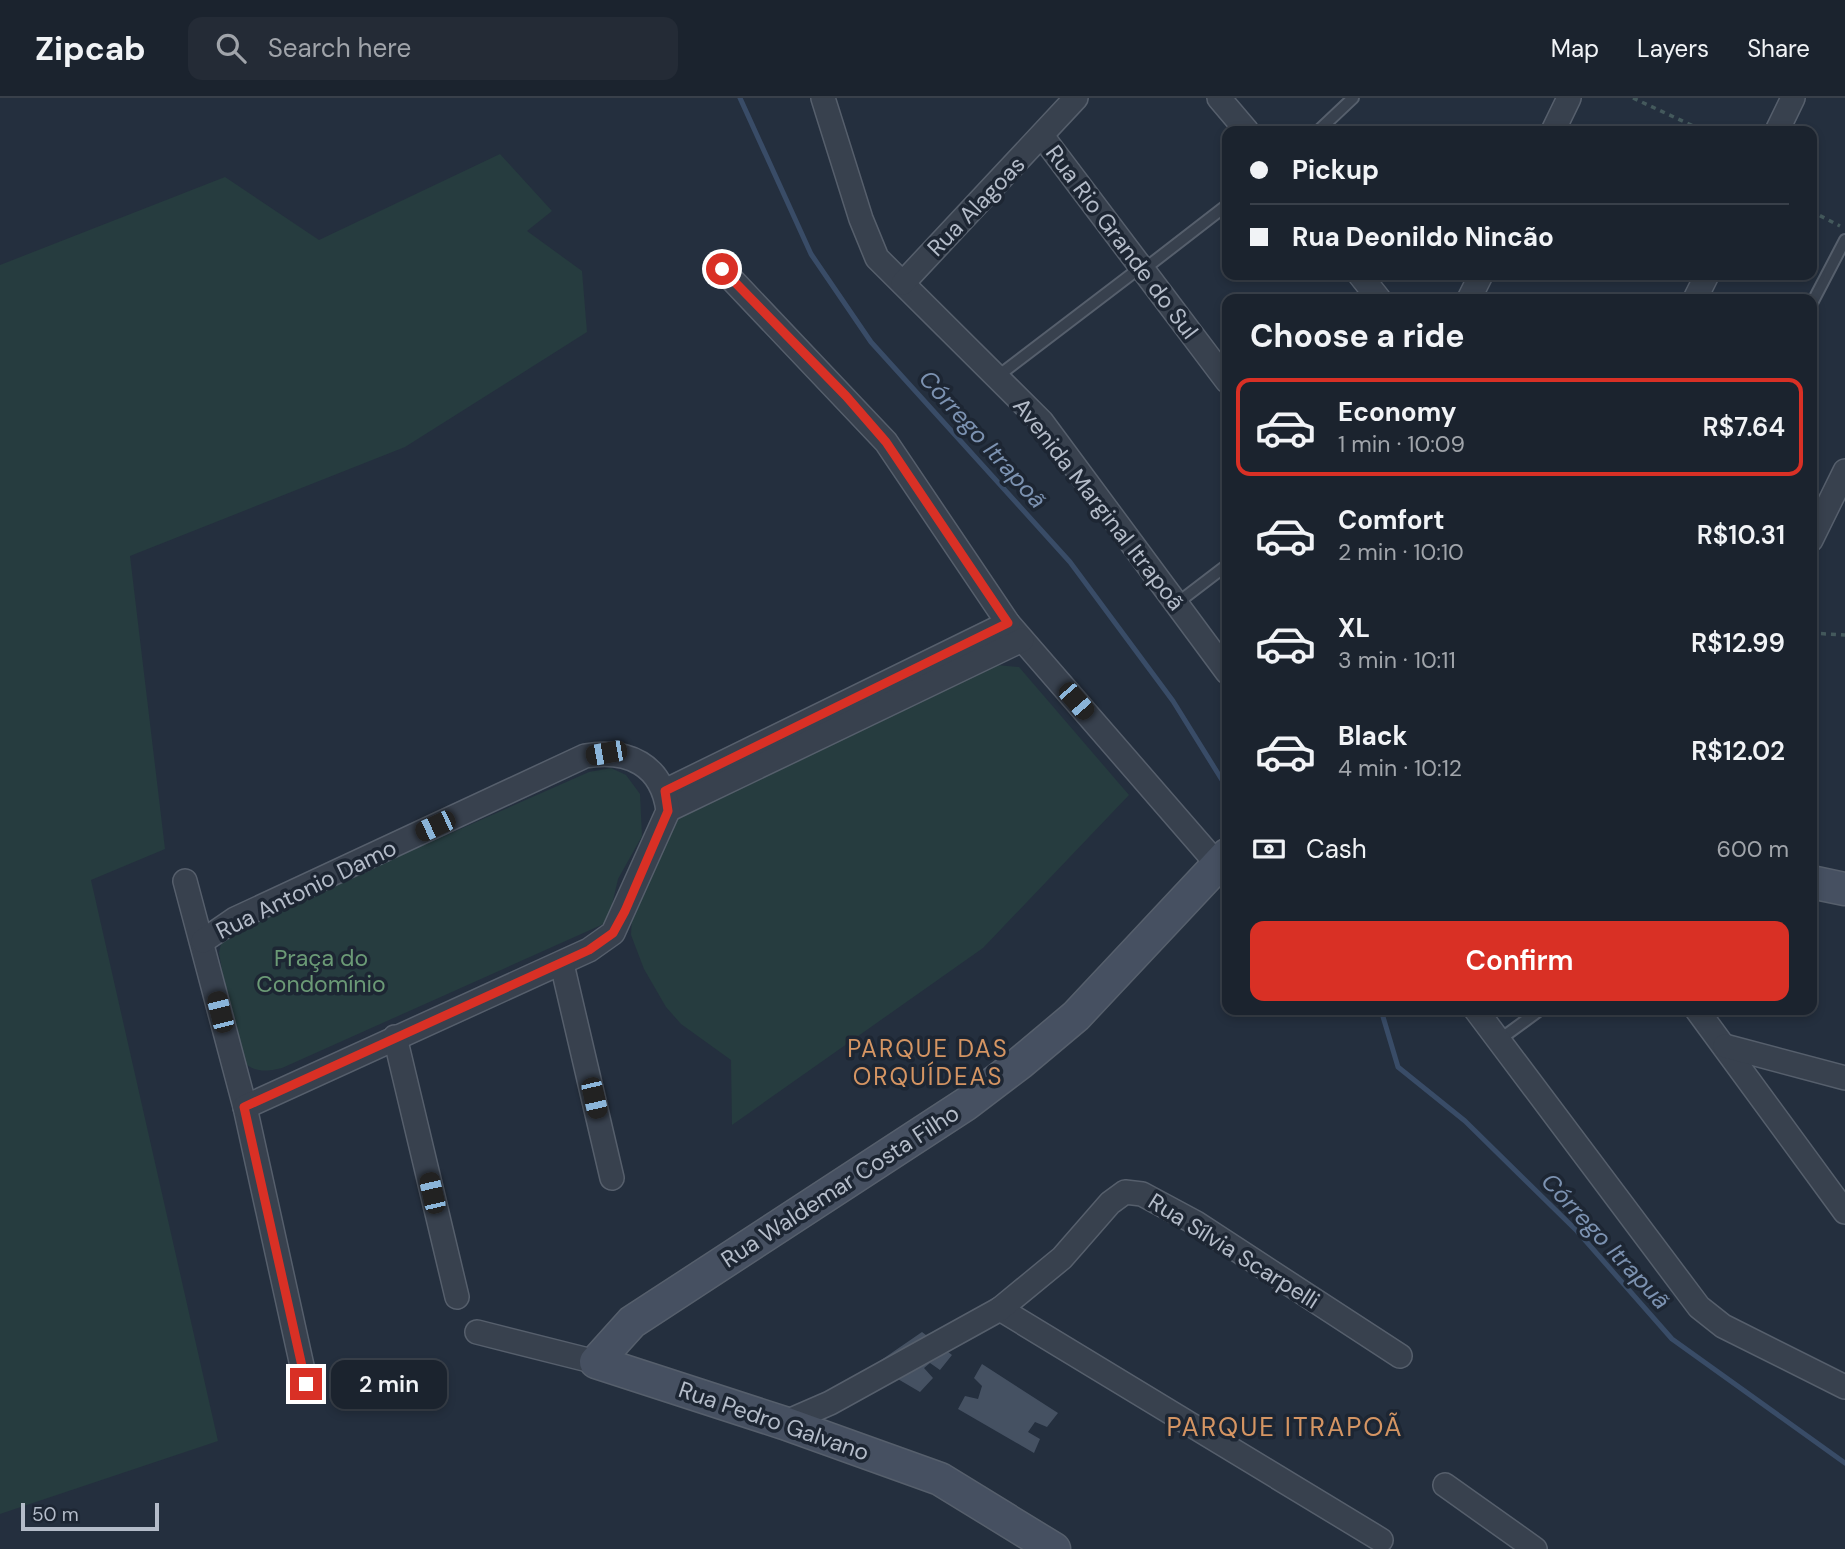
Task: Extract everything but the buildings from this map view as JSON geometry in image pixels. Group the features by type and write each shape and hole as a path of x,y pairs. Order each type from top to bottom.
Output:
{"main road":[{"name":"Rua Waldemar Costa Filho","path":"596,1362 632,1322 967,1104 1020,1063 1076,1016 1222,860"},
{"path":"1817,883 1845,889"},
{"name":"Rua Pedro Galvano","path":"596,1362 784,1423 940,1479 1054,1549"}],"street":[{"name":"Avenida Marginal Itrapoã","path":"823,98 877,257 1042,422 1222,665"},
{"name":"Rua Alagoas","path":"903,283 1076,98"},
{"path":"1219,98 1243,126"},
{"path":"1555,126 1569,98"},
{"path":"1779,126 1793,98"},
{"name":"Rua Rio Grande do Sul","path":"1042,136 1222,375"},
{"path":"722,269 846,396 886,442 1015,632 1222,860"},
{"path":"1364,280 1375,294"},
{"path":"1817,528 1845,471"},
{"path":"244,1107 562,964 613,933 666,799 1015,632"},
{"name":"Rua Antonio Damo","path":"202,942 235,919 585,756 621,754 650,769 666,799"},
{"path":"185,881 244,1107 306,1384"},
{"path":"562,964 612,1178"},
{"path":"1480,1015 1699,1307 1723,1326 1845,1387"},
{"path":"1701,1015 1845,1212"},
{"path":"395,1037 457,1297"},
{"path":"1725,1046 1845,1078"},
{"name":"Rua Sílvia Scarpelli","path":"784,1423 830,1403 1000,1309 1062,1258 1110,1203 1125,1192 1142,1194 1196,1223 1401,1356"},
{"path":"1000,1309 1381,1540"},
{"name":"Rua Pedro Galvano","path":"477,1332 596,1362"},
{"path":"822,1436 830,1403"},
{"path":"1445,1485 1535,1549"}],"lane":[{"path":"1323,126 1353,98"},
{"path":"998,376 1222,209"},
{"path":"1817,294 1845,240"},
{"path":"1176,604 1222,569"},
{"path":"1499,1040 1533,1015"}],"path":[{"path":"1633,98 1693,126"},
{"path":"1817,214 1845,228"},
{"path":"1817,633 1845,635"}],"green space":[{"path":"500,154 552,211 527,231 582,271 587,332 405,447 130,556 165,849 91,880 218,1441 0,1514 0,265 225,177 319,240"},
{"path":"986,664 1019,667 1129,795 983,948 732,1125 731,1060 681,1024 666,1007 644,969 631,935 632,917 652,859 684,807"},
{"name":"Praça do Condomínio","path":"611,768 626,775 640,794 642,836 618,879 608,922 282,1068 256,1070 237,1054 219,953 222,939 236,929 295,902 589,772"}],"waterway":[{"name":"Córrego Itrapoã","path":"740,98 811,254 871,342 1070,562 1173,701 1222,780"},
{"name":"Córrego Itrapuã","path":"1382,1015 1398,1067 1465,1121 1577,1231 1672,1339 1845,1463"}],"district":[{"name":"PARQUE DAS ORQUÍDEAS","path":"928,1062"},
{"name":"PARQUE ITRAPOÃ","path":"1285,1427"}],"route":[{"path":"306,1384 244,1107 589,950 613,933 625,911 668,811 665,791 1008,623 886,442 846,396 722,269"}]}
